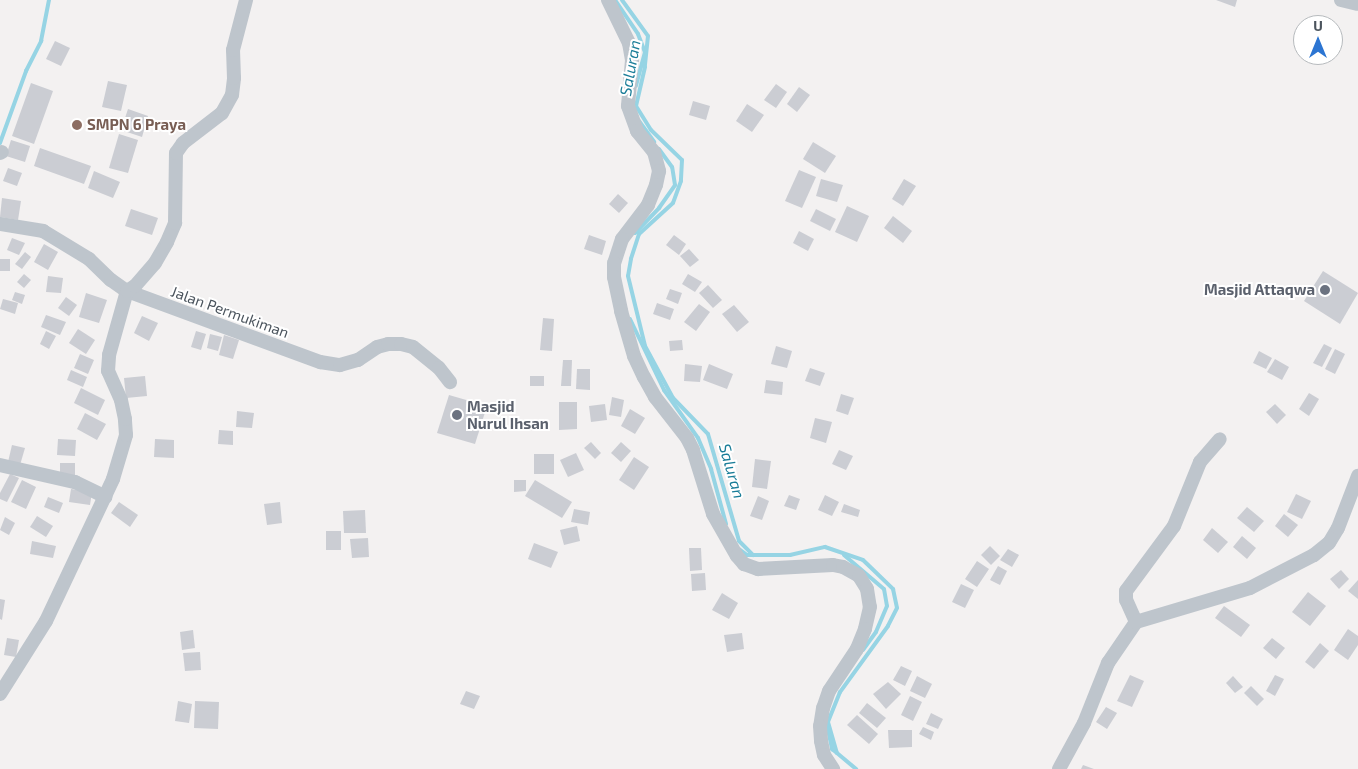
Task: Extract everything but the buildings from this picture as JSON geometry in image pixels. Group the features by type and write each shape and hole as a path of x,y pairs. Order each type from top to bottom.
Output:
{"street":[{"path":"0,694 46,621 106,497 126,435 121,400 108,371 108,363 127,291 135,286 154,263 167,242 174,223 176,153 183,143 222,112 232,95 234,78 233,50 237,28 246,0"},
{"path":"608,0 623,28 632,60 628,106 637,131 654,152 659,171 648,205 622,239 614,263 614,277 634,356 655,397 687,438 693,450 713,514 737,556 744,564 758,569 843,567 859,576 867,589 870,607 865,629 857,649 829,690 823,708 820,726 821,741 824,754 833,769"},
{"path":"1341,0 1358,4"},
{"name":"Jalan Permukiman","path":"0,224 43,231 89,260 111,280 127,291 320,362 340,365 358,360 382,345 407,345 413,347 439,368 450,382"},
{"path":"1136,622 1126,600 1126,591 1174,526 1200,462 1220,439"},
{"path":"0,465 75,482 106,497"},
{"path":"1059,769 1084,723 1108,663 1136,622 1250,588 1314,555 1329,543 1358,476"}],"waterway":[{"path":"0,143 26,71 41,41 49,0"},
{"path":"615,0 638,34 645,52 636,86"},
{"name":"Saluran","path":"622,0 648,36 645,67 636,106 651,130 682,160 681,181 673,203 639,234 631,259 628,276 645,346 673,398 708,434 739,541 753,555 790,555 825,547 863,560 893,589 897,608 888,626 840,692 828,722 837,753 856,769"},
{"path":"639,121 654,142"},
{"path":"635,233 659,208 675,185 672,167 659,149"},
{"path":"630,319 664,390 698,438 711,469 726,524"},
{"path":"739,549 747,555 753,555"},
{"path":"844,555 884,589 887,606 876,632 863,650"},
{"name":"Saluran","path":"827,725 832,749 837,753"}],"place":[{"name":"SMPN 6 Praya","path":"77,125"},
{"name":"Masjid Attaqwa","path":"1325,290"},
{"name":"Masjid Nurul Ihsan","path":"457,415"}]}
